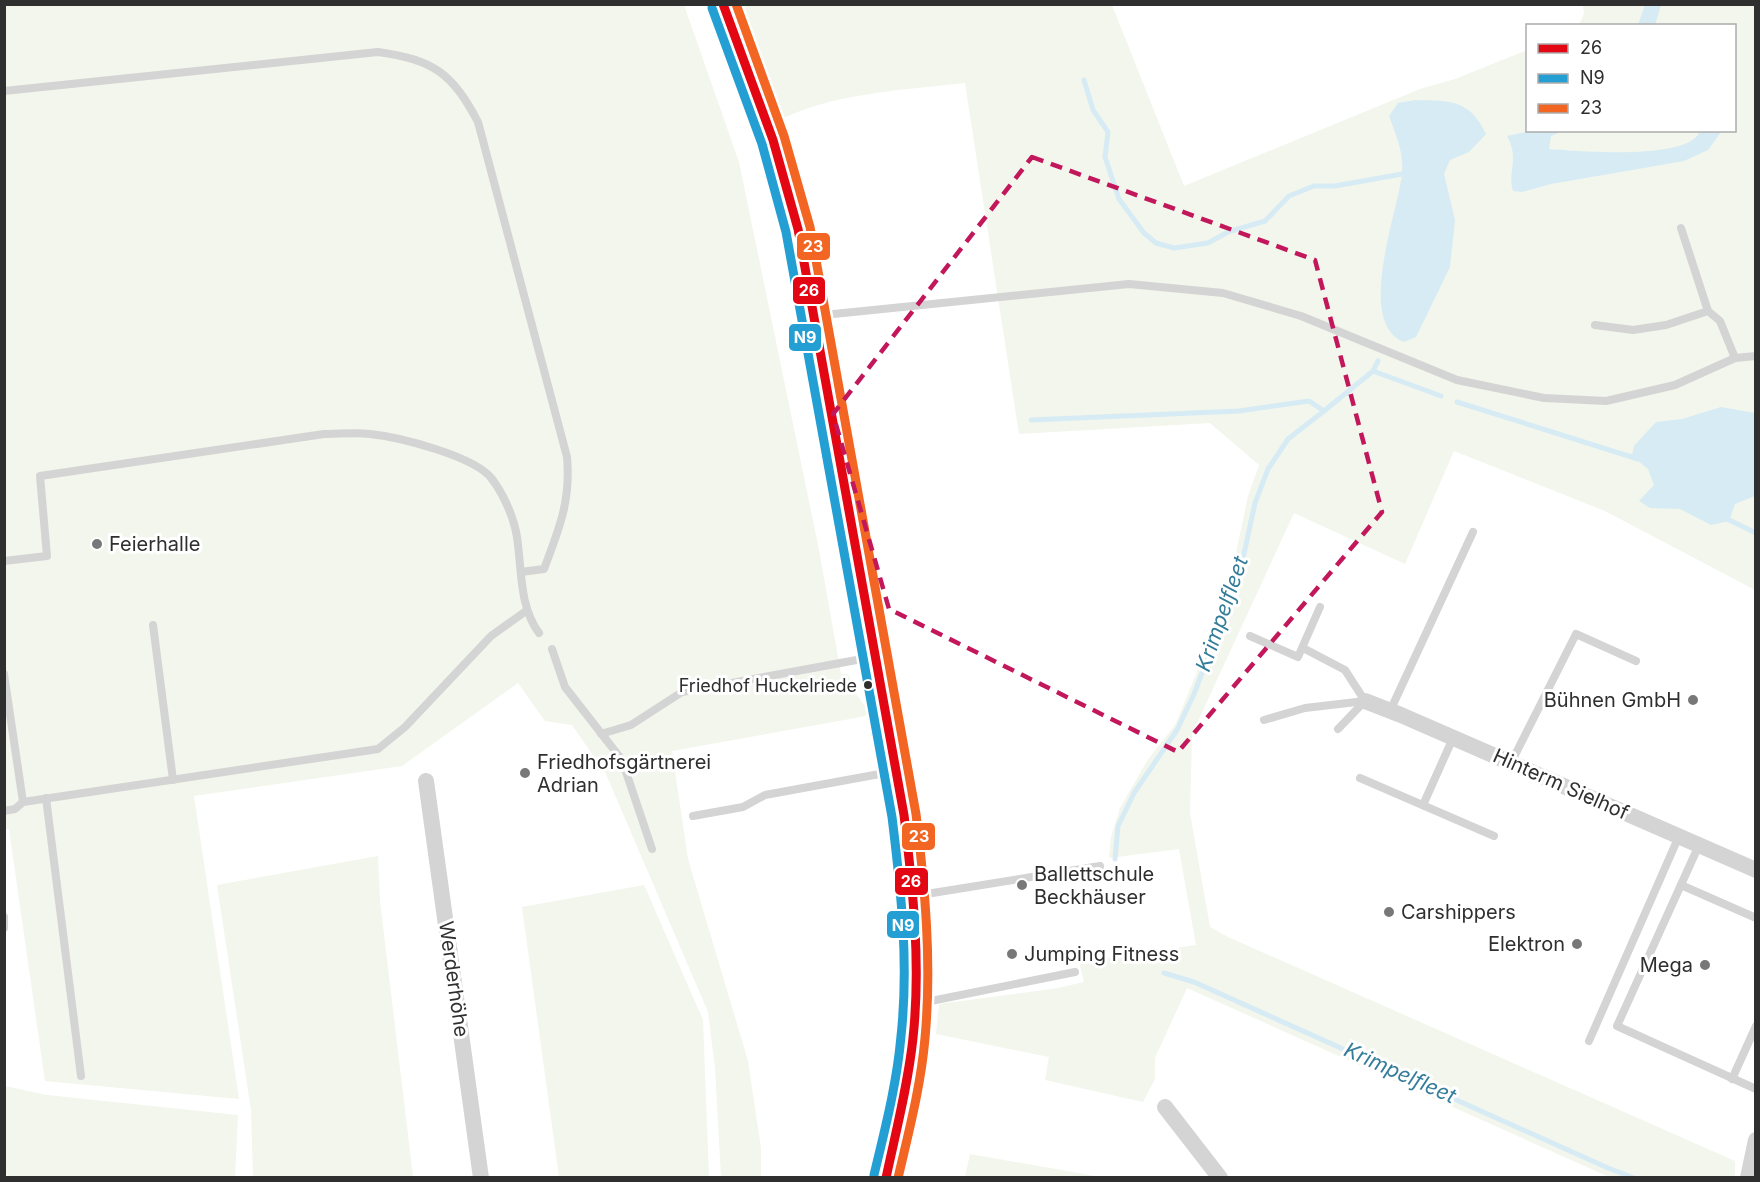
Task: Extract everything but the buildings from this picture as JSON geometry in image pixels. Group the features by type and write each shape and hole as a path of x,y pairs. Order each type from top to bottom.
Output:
{"street":[{"path":"723,4 786,183 798,229 897,771 914,896 916,1004 909,1069 886,1178"},
{"name":"Hinterm Sielhof","path":"1365,701 1755,870"},
{"name":"Werderhöhe","path":"426,781 481,1178"},
{"path":"1165,1107 1220,1178"},
{"path":"1748,1178 1755,1140"}],"lane":[{"path":"4,91 378,52 405,56 438,69 461,90 478,122 567,457 569,480 566,512 544,569 521,572"},
{"path":"1681,228 1708,311 1720,321 1735,358"},
{"path":"814,316 1129,284 1223,293 1301,316 1456,380 1544,398 1606,401 1675,385 1735,358 1755,356"},
{"path":"1595,325 1634,330 1666,325 1708,311"},
{"path":"4,561 47,555 40,476 324,434 369,433 413,442 464,459 491,477 507,506 516,534 526,611 539,633"},
{"path":"1390,711 1473,531"},
{"path":"1250,636 1298,657 1320,607"},
{"path":"4,811 15,809 23,802 46,798 378,749 405,727 491,636 526,611"},
{"path":"153,625 173,780"},
{"path":"1511,763 1576,634 1636,661"},
{"path":"1303,648 1345,670 1365,701"},
{"path":"552,649 565,687 622,760 652,849"},
{"path":"601,734 631,725 682,692 876,657"},
{"path":"4,674 23,802"},
{"path":"1264,720 1305,708 1365,701"},
{"path":"1338,729 1365,701"},
{"path":"1423,805 1453,738"},
{"path":"693,816 743,807 765,795 897,771"},
{"path":"1360,778 1494,836"},
{"path":"46,798 81,1076"},
{"path":"1589,1041 1679,836"},
{"path":"1699,845 1617,1026 1755,1089"},
{"path":"914,896 1100,866"},
{"path":"1681,885 1755,918"},
{"path":"4,917 4,928"},
{"path":"916,1004 1075,972"},
{"path":"1732,1079 1755,1026"}],"highlighted area":[{"path":"1032,157 1315,260 1382,512 1178,752 889,609 833,414"}],"shaded area":[{"name":"Friedhof Huckelriede","path":"5,5 684,5 739,162 819,550 841,674 848,674 861,701 874,713 672,751 688,859 748,1061 761,1148 761,1177 721,1177 715,1068 708,1012 606,774 572,725 545,721 518,683 402,766 194,796 239,1099 45,1081 9,829 5,829"},
{"path":"730,5 1112,5 1184,186 1420,89 1455,79 1526,50 1526,132 1736,132 1736,24 1579,24 1584,14 1583,5 1755,5 1755,590 1605,511 1454,451 1405,564 1294,513 1192,734 1190,813 1210,927 1228,937 1735,1161 1735,1177 1609,1177 1187,988 1155,1058 1155,1079 1143,1102 1045,1080 1049,1057 936,1034 939,1004 1058,988 1084,982 1079,962 1196,945 1179,849 1109,858 1111,837 1120,808 1147,761 1175,725 1225,605 1248,496 1259,465 1210,423 1019,434 965,83 842,99 795,113 774,123"},
{"path":"378,856 380,901 413,1177 253,1177 251,1110 217,885"},
{"path":"644,885 703,1020 709,1177 559,1177 522,907"},
{"path":"5,1086 47,1095 238,1115 235,1177 19,1178 5,1175"},
{"path":"970,1154 1101,1177 965,1177"}],"water":[{"path":"1645,5 1661,5 1655,24 1638,24"},
{"path":"1416,100 1458,104 1473,114 1486,134 1469,152 1450,160 1444,174 1455,220 1450,267 1416,337 1404,342 1390,331 1382,313 1383,265 1402,174 1401,151 1389,116 1398,103"},
{"path":"1526,132 1561,132 1551,136 1549,149 1631,152 1676,147 1692,140 1699,132 1721,132 1708,150 1684,161 1551,184 1522,192 1513,191 1511,177 1513,152 1507,136"},
{"path":"1721,407 1755,413 1755,496 1735,504 1729,521 1711,525 1680,509 1650,508 1639,501 1654,485 1648,469 1632,456 1634,446 1656,422 1682,419"}],"waterway":[{"path":"1084,80 1093,110 1108,132 1105,157 1119,199 1144,233 1156,243 1174,248 1208,243 1228,232 1265,221 1289,196 1314,186 1335,186 1402,174 1407,170"},
{"path":"1031,420 1239,411 1309,401 1324,411 1373,371 1378,361"},
{"path":"1373,371 1441,396"},
{"path":"1457,402 1638,459"},
{"name":"Krimpelfleet","path":"1115,859 1118,826 1134,793 1177,730 1194,694 1239,577 1255,503 1268,469 1288,439 1324,411"},
{"path":"1725,518 1756,533"},
{"name":"Krimpelfleet","path":"1164,973 1194,982 1634,1178"}],"transit line":[{"name":"26","path":"723,4 773,140 798,229 904,815 915,927 915,1010 908,1073 886,1178"},
{"name":"23","path":"736,4 784,136 810,227 916,814 926,926 927,1010 921,1073 898,1178"},
{"name":"N9","path":"712,8 762,144 786,232 892,817 903,926 903,1009 894,1089 874,1175"}],"place":[{"name":"Feierhalle","path":"97,544"},
{"name":"Friedhof Huckelriede","path":"868,685"},
{"name":"Bühnen GmbH","path":"1693,700"},
{"name":"Friedhofsgärtnerei Adrian","path":"525,773"},
{"name":"Ballettschule Beckhäuser","path":"1022,885"},
{"name":"Carshippers","path":"1389,912"},
{"name":"Elektron","path":"1577,944"},
{"name":"Jumping Fitness","path":"1012,954"},
{"name":"Mega","path":"1705,965"}]}
